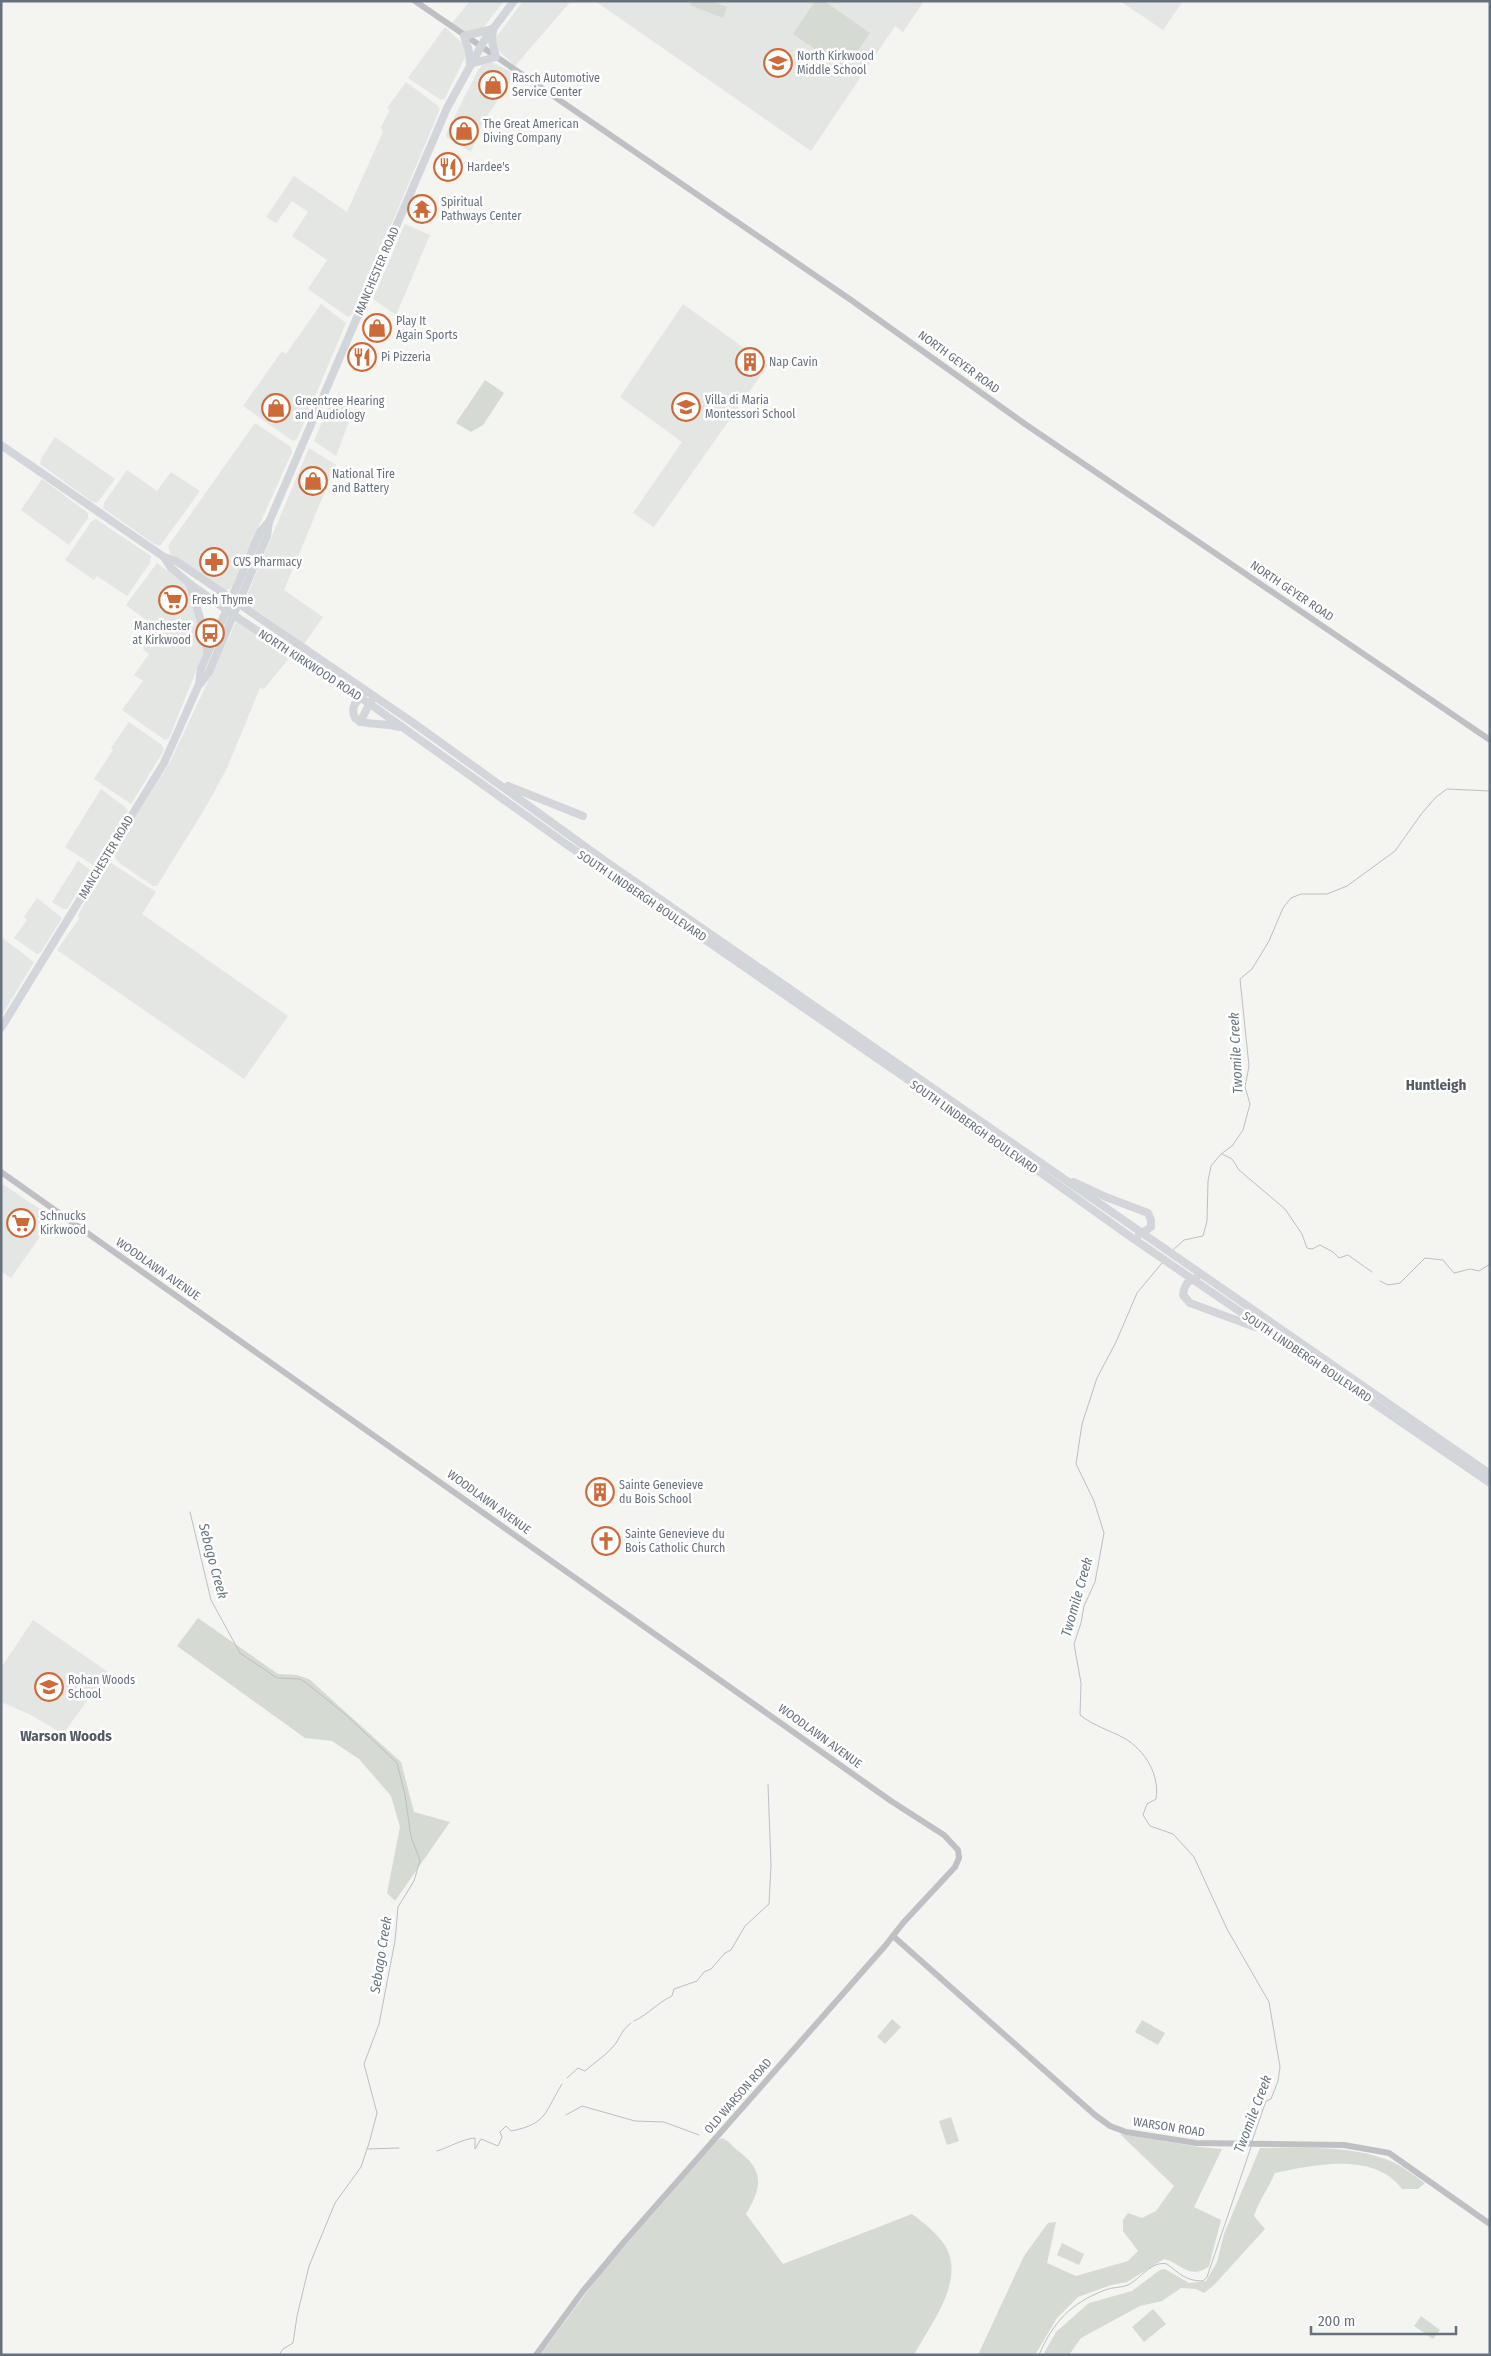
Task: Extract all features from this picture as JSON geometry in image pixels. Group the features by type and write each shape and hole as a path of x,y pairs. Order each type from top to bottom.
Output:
{"main road":[{"name":"MANCHESTER ROAD","path":"2,1029 164,764 199,684 201,669 207,655 235,601 260,532 269,522 447,108 480,47 514,1"},
{"path":"492,29 492,41 496,57 470,64 469,50 464,36 492,29"},
{"name":"NORTH KIRKWOOD ROAD","path":"1,445 164,557 176,561 466,760"},
{"name":"NORTH KIRKWOOD ROAD","path":"164,557 171,568 190,584 361,697 460,768"},
{"path":"190,584 206,639 207,655"},
{"name":"MANCHESTER ROAD","path":"199,684 209,672 230,612"},
{"path":"360,722 370,704 372,694 361,697 352,708 355,718 360,722 384,723 410,731"},
{"name":"SOUTH LINDBERGH BOULEVARD","path":"466,760 608,863 1490,1474"},
{"name":"SOUTH LINDBERGH BOULEVARD","path":"460,768 566,844 967,1120 1174,1268 1490,1483"},
{"path":"490,778 529,796 583,816"},
{"path":"1062,1178 1146,1211 1151,1216 1152,1223 1149,1229 1142,1234 1128,1235"},
{"path":"1206,1278 1191,1279 1186,1283 1183,1295 1190,1303 1268,1332"}],"street":[{"name":"NORTH GEYER ROAD","path":"415,1 867,310 1025,424 1490,740"},
{"name":"WOODLAWN AVENUE","path":"1,1172 884,1796 944,1835 955,1845 959,1854"},
{"name":"OLD WARSON ROAD","path":"536,2355 583,2291 624,2242 955,1867 959,1854"},
{"name":"WARSON ROAD","path":"893,1936 1095,2115 1110,2126 1126,2132 1196,2143 1226,2145 1344,2145 1389,2154 1490,2224"}],"shaded area":[{"path":"470,1 504,1 482,29 468,34 452,23"},
{"path":"523,1 571,1 515,66 498,50 495,39"},
{"name":"North Kirkwood Middle School","path":"595,1 924,1 903,32 895,26 811,151"},
{"path":"691,1 711,1 727,7 723,18 690,5"},
{"path":"815,1 824,1 870,33 845,70 793,34"},
{"path":"1120,1 1183,1 1163,30"},
{"path":"445,27 465,46 466,55 445,98 441,100 408,78"},
{"path":"492,62 515,74 482,124 471,152 447,138 446,134 478,70 483,64"},
{"path":"406,82 440,109 354,313 348,317 308,289 327,260 292,236 308,212 292,201 276,223 266,217 294,176 347,212 383,132 381,127 390,110 387,108"},
{"path":"405,224 430,235 396,315 373,299"},
{"path":"321,304 346,323 297,439 293,441 243,406 282,351 286,354"},
{"name":"Villa di Maria Montessori School","path":"683,304 768,365 654,527 633,513 682,442 620,397"},
{"path":"485,380 504,393 483,425 471,432 456,423"},
{"path":"333,396 353,411 336,456 314,441"},
{"path":"255,423 291,447 292,452 232,586 230,589 225,590 173,556 168,546"},
{"path":"55,437 115,479 97,503 91,501 40,464 41,459"},
{"path":"309,448 336,465 284,590 323,617 304,644 249,605 245,600"},
{"path":"127,470 157,491 171,472 200,491 160,546 154,544 103,508 104,503"},
{"path":"42,479 88,513 88,518 69,545 21,510"},
{"path":"96,519 151,556 150,563 127,596 97,576 94,580 65,560 91,522"},
{"path":"157,563 188,587 203,637 204,652 169,738 165,740 122,710 143,681 134,675 149,654 143,649 157,628 126,605"},
{"path":"236,622 240,622 290,657 264,689 260,688 227,768 207,805 157,886 153,886 118,862 113,853 170,762"},
{"path":"129,722 162,745 164,750 131,804 94,779 113,750 111,748"},
{"path":"101,789 128,811 93,865 65,847"},
{"path":"78,861 89,869 90,872 67,909 63,909 52,902"},
{"path":"111,863 156,892 142,914 288,1016 244,1079 57,950 79,919 78,915 106,865"},
{"path":"37,898 62,918 41,952 37,954 14,938 27,920 24,917"},
{"path":"1,937 34,962 1,1017"},
{"name":"Schnucks Kirkwood","path":"1,1183 53,1218 11,1278 1,1271"},
{"path":"198,1618 278,1674 297,1675 309,1679 401,1762 414,1812 450,1822 395,1901 387,1893 400,1827 391,1796 359,1759 332,1741 305,1738 177,1646"},
{"name":"Rohan Woods School","path":"33,1620 108,1672 63,1734 31,1715 1,1702 1,1668"},
{"path":"892,2019 901,2027 885,2044 877,2037"},
{"path":"1142,2020 1165,2033 1158,2045 1135,2032"},
{"path":"951,2117 959,2141 947,2145 939,2121"},
{"path":"1120,2134 1222,2149 1194,2207 1221,2220 1209,2266 1196,2272 1186,2270 1164,2259 1127,2282 1111,2285 1078,2297 1057,2318 1035,2355 978,2355 1024,2256 1048,2223 1056,2222 1047,2263 1076,2276 1128,2261 1138,2251 1123,2231 1123,2220 1128,2213 1142,2218 1156,2211 1174,2186"},
{"path":"722,2138 746,2157 756,2172 758,2187 746,2214 783,2264 912,2214 939,2238 946,2247 951,2260 948,2289 936,2317 914,2355 540,2355 601,2273 718,2140"},
{"path":"1260,2148 1325,2148 1373,2155 1393,2162 1425,2183 1418,2189 1402,2189 1390,2177 1376,2169 1360,2165 1325,2165 1275,2173 1254,2216 1265,2229 1214,2285 1204,2293 1196,2289 1181,2288 1162,2301 1140,2306 1081,2338 1069,2355 1043,2355 1056,2332 1089,2303 1132,2291 1160,2270 1165,2269 1189,2283 1206,2281 1217,2262 1224,2234"},
{"path":"1062,2243 1084,2254 1079,2265 1057,2255"},
{"path":"1153,2309 1166,2324 1144,2342 1132,2327"},
{"path":"1421,2316 1440,2330 1433,2339 1414,2326"}],"waterway":[{"name":"Twomile Creek","path":"1173,1250 1184,1240 1203,1236 1207,1221 1208,1181 1211,1166 1221,1154 1232,1146 1243,1130 1250,1104 1245,1087 1249,1066 1240,979 1252,969 1269,941 1283,908 1291,898 1301,894 1327,894 1347,886 1395,851 1422,813 1436,797 1447,789 1490,791"},
{"path":"1222,1154 1232,1159 1239,1170 1285,1209 1302,1234 1307,1248 1312,1249 1320,1245 1333,1252 1339,1258 1348,1255 1372,1272"},
{"path":"1380,1281 1388,1285 1400,1283 1425,1258 1443,1260 1454,1273 1470,1269 1479,1271 1490,1264"},
{"name":"Twomile Creek","path":"1162,1263 1137,1293 1116,1342 1097,1378 1082,1424 1076,1464 1094,1501 1104,1533 1095,1582 1084,1606 1074,1644 1081,1683 1080,1715 1132,1743 1144,1756 1153,1772 1157,1790 1156,1799 1147,1804 1143,1815 1150,1826 1173,1834 1194,1857 1227,1929 1269,2002 1280,2067 1278,2081 1271,2099 1266,2101 1252,2141"},
{"name":"Sebago Creek","path":"190,1512 211,1600 240,1653 277,1678 300,1679 305,1682 345,1714 397,1763 405,1795 411,1837 420,1860 414,1881 398,1907 395,1941 379,2024 364,2064 377,2113 370,2140 361,2167 335,2203 309,2266 297,2316 293,2343 283,2349 279,2355"},
{"path":"634,2021 672,1996 674,1989 697,1981 704,1972 711,1969 725,1953 731,1950 745,1926 769,1904 771,1865 768,1784"},
{"path":"567,2078 578,2068 585,2071 605,2054 613,2047 631,2023"},
{"path":"437,2151 461,2141 475,2138 475,2149 481,2139 498,2146 502,2137 500,2132 506,2126 511,2131 523,2128 539,2120 548,2109 562,2084"},
{"path":"566,2115 582,2106 635,2121 664,2122 699,2135"},
{"name":"Twomile Creek","path":"1039,2355 1050,2333 1064,2315 1093,2295 1111,2288 1128,2285 1151,2267 1167,2264 1188,2278 1203,2281 1207,2277 1251,2147"},
{"path":"368,2149 399,2148"}],"place":[{"name":"North Kirkwood Middle School","path":"778,63"},
{"name":"Rasch Automotive Service Center","path":"493,85"},
{"name":"The Great American Diving Company","path":"464,131"},
{"name":"Hardee's","path":"448,167"},
{"name":"Spiritual Pathways Center","path":"422,209"},
{"name":"Play It Again Sports","path":"377,328"},
{"name":"Pi Pizzeria","path":"362,357"},
{"name":"Nap Cavin","path":"750,362"},
{"name":"Villa di Maria Montessori School","path":"686,407"},
{"name":"Greentree Hearing and Audiology","path":"276,408"},
{"name":"National Tire and Battery","path":"313,481"},
{"name":"CVS Pharmacy","path":"214,562"},
{"name":"Fresh Thyme","path":"173,600"},
{"name":"Manchester at Kirkwood","path":"210,633"},
{"name":"Schnucks Kirkwood","path":"21,1223"},
{"name":"Sainte Genevieve du Bois School","path":"600,1492"},
{"name":"Sainte Genevieve du Bois Catholic Church","path":"606,1541"},
{"name":"Rohan Woods School","path":"49,1687"}],"district":[{"name":"Huntleigh","path":"1436,1085"},
{"name":"Warson Woods","path":"66,1736"}]}
